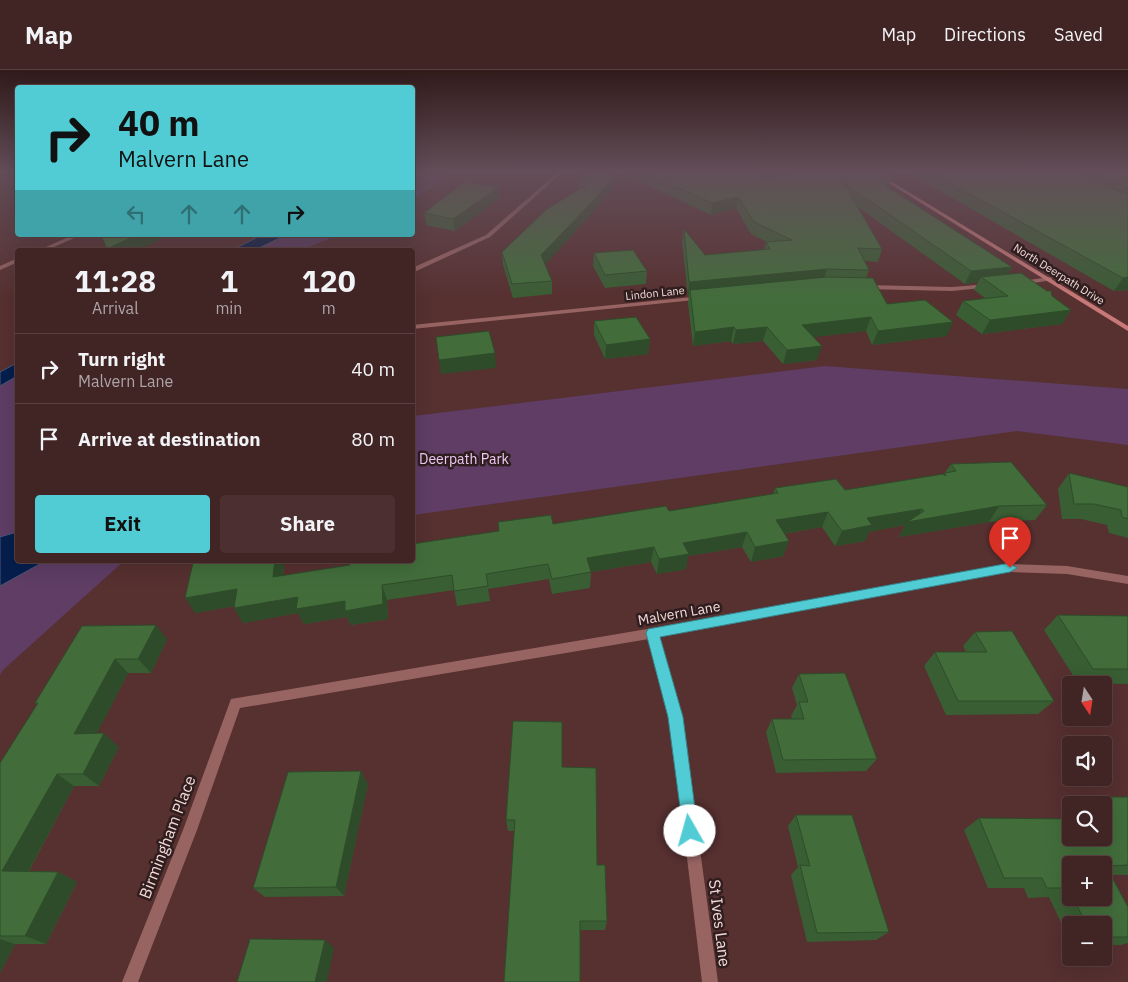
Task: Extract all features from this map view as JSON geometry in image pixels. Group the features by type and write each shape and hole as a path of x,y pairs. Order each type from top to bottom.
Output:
{"street":[{"path":"415,270 488,236 512,215"},
{"name":"North Deerpath Drive","path":"941,215 1128,329"},
{"path":"47,248 73,237"},
{"path":"0,268 15,261"},
{"path":"1012,284 1050,280"},
{"path":"862,287 952,289 993,286"},
{"name":"Lindon Lane","path":"415,327 705,298"},
{"name":"Malvern Lane","path":"235,704 653,633 1010,568 1067,570 1128,580"},
{"name":"St Ives Lane","path":"653,633 676,717 710,982"},
{"name":"Birmingham Place","path":"130,982 190,830 235,704"}],"green space":[{"path":"258,237 333,237 307,248 238,248"},
{"name":"Deerpath Park","path":"825,366 1128,389 1128,445 1017,431 415,515 415,416"},
{"path":"15,372 15,563 122,563 3,670 0,675 0,381"}],"water":[{"path":"258,237 282,237 259,248 236,248"},
{"path":"15,364 15,377 0,386 0,372"},
{"path":"15,533 15,563 42,563 0,586 0,537"}],"building":[{"path":"432,215 459,215 453,219"},
{"path":"541,215 580,215 541,255 552,281 512,284 502,252"},
{"path":"749,215 862,215 882,249 858,248 869,270 827,269 689,282 684,229 705,255 770,249 766,242 792,240 754,222"},
{"path":"890,215 930,215 1012,267 971,271"},
{"path":"1007,215 1128,215 1128,277 1123,278"},
{"path":"102,237 133,237 109,248 107,248"},
{"path":"633,250 647,271 605,275 594,253"},
{"path":"1021,273 1047,291 1051,291 1052,296 1071,310 990,320 963,301 1008,296 981,277"},
{"path":"827,277 873,278 887,304 925,300 953,322 878,331 871,317 802,325 822,346 787,350 767,327 736,330 734,327 695,332 690,290"},
{"path":"636,317 650,339 606,345 594,321"},
{"path":"489,331 495,353 439,360 436,337"},
{"path":"1011,462 1047,505 999,506 907,522 924,511 922,509 867,518 872,525 842,531 828,512 776,520 789,541 755,547 747,532 683,543 689,554 659,559 654,547 587,558 591,572 552,579 548,564 486,574 488,586 454,591 452,575 382,585 383,604 345,611 345,601 296,609 298,597 234,608 237,589 185,598 193,563 275,563 273,577 350,565 350,563 415,563 415,544 499,531 498,522 551,515 553,524 666,506 669,511 778,493 775,488 836,479 845,490 943,474 946,476 945,473 956,471 951,464"},
{"path":"1069,473 1128,487 1128,519 1122,517 1121,510 1094,504 1074,504"},
{"path":"1058,615 1128,616 1128,669 1093,669"},
{"path":"156,625 138,659 115,659 74,734 104,733 83,774 57,774 2,871 58,872 25,936 0,936 0,763 38,703 35,703 82,626"},
{"path":"1012,631 1054,701 958,701 935,652 987,652 975,632"},
{"path":"845,673 877,759 783,760 772,719 804,719 799,702 808,702 799,674"},
{"path":"513,721 562,722 562,767 596,768 597,865 605,865 607,921 580,921 580,982 504,982 515,820 506,820"},
{"path":"361,771 336,887 253,888 288,772"},
{"path":"1112,797 1128,797 1128,865 1112,866 1112,856 1062,856 1062,888 1047,888 1042,878 1004,878 979,818 1062,819 1062,846 1112,846"},
{"path":"796,815 852,815 889,932 817,933 800,865 810,866"},
{"path":"1112,877 1128,907 1128,937 1112,937 1112,916 1082,916 1077,906 1112,906"},
{"path":"250,939 325,940 315,982 237,982"}],"route":[{"path":"690,831 676,717 653,633 1010,568"}]}
